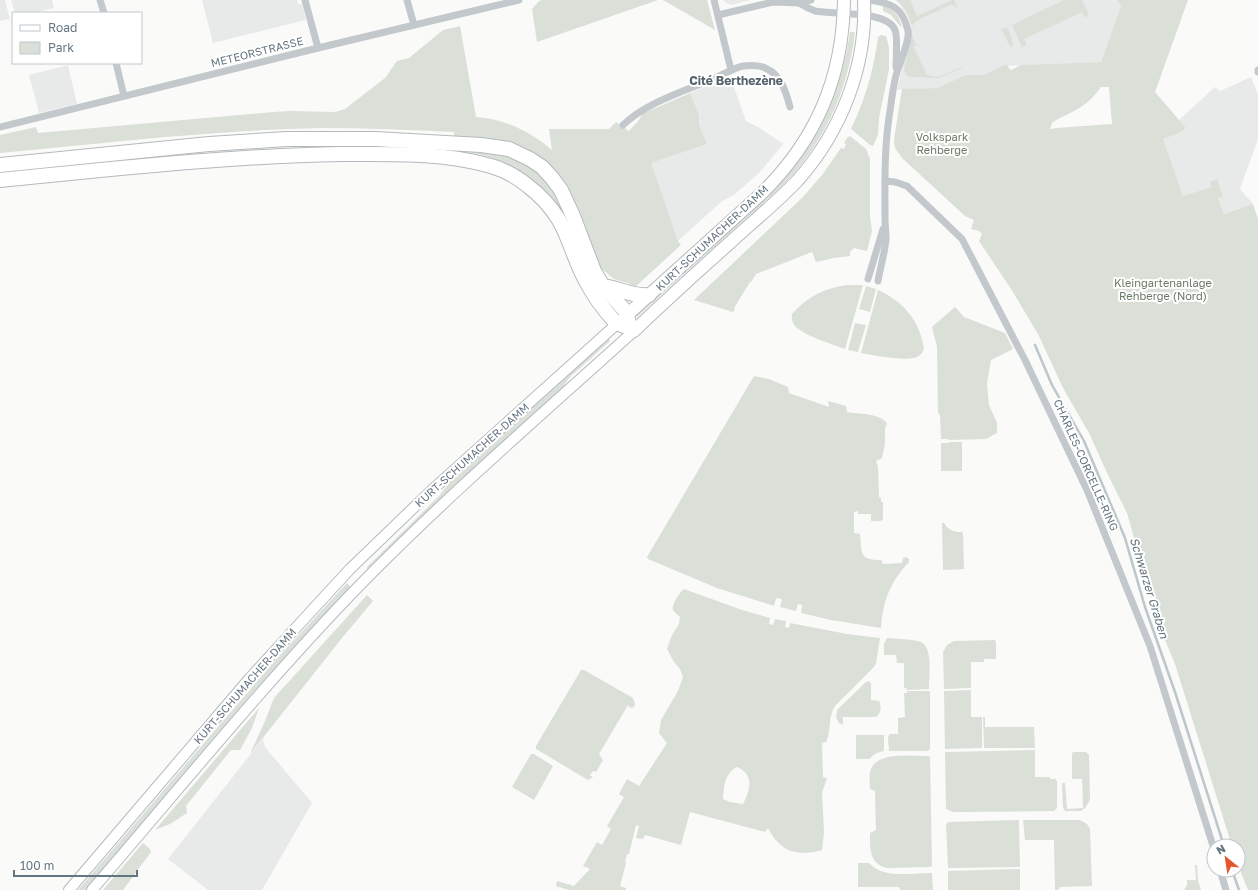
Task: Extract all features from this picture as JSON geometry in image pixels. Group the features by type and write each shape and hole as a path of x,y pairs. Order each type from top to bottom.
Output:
{"highway":[{"path":"0,165 209,144 287,140 375,138 481,145 509,149 530,159 542,167 561,190 573,216 594,271 603,286 628,314"},
{"path":"0,180 162,164 320,155 430,155 475,162 516,177 539,195 558,219 586,282 617,324"},
{"path":"603,286 613,287 635,295 650,295"}],"main road":[{"name":"KURT-SCHUMACHER-DAMM","path":"69,890 250,678 350,569 432,490 650,295 765,190 781,172 798,151 817,119 833,81 842,44 844,0"},
{"name":"KURT-SCHUMACHER-DAMM","path":"92,890 268,684 363,582 446,501 789,189 818,154 840,117 852,85 859,59 865,15 864,0"},
{"path":"628,314 634,331"},
{"path":"617,324 634,331"},
{"path":"350,569 363,582"}],"street":[{"path":"100,0 104,12"},
{"path":"305,0 318,48"},
{"path":"407,0 414,25"},
{"name":"METEORSTRASSE","path":"0,127 414,25 501,2 520,0"},
{"path":"714,0 731,70"},
{"path":"718,15 774,2 799,3 811,0"},
{"path":"869,0 885,2 892,5 899,11 904,20 908,33 896,73 887,126 886,239 878,281"},
{"path":"799,3 813,10 865,15 884,19 891,23 896,31 896,73"},
{"path":"116,64 124,96"},
{"path":"623,125 648,107 742,66 767,69 778,76 786,92 790,107"},
{"name":"CHARLES-CORCELLE-RING","path":"886,181 907,186 962,239 1025,360 1087,490 1150,646 1211,838"},
{"path":"868,279 885,225"},
{"path":"1222,878 1226,890"}],"shaded area":[{"path":"0,0 5,0 10,19 0,21"},
{"path":"11,0 52,0 54,8 37,12 15,12"},
{"path":"202,0 297,0 298,4 302,4 306,20 213,43"},
{"path":"723,0 750,0 731,5"},
{"path":"896,0 1117,0 1121,6 1101,62 1007,66 1006,64 984,75 965,75 938,88 897,90 911,33 911,26 907,15"},
{"path":"68,65 77,104 39,113 29,75"},
{"path":"730,76 746,121 784,143 759,173 734,195 722,201 678,241 650,163 707,144 699,124 699,115 690,93"},
{"path":"1251,77 1258,95 1258,139 1240,189 1253,204 1224,214 1218,198 1222,196 1211,187 1183,196 1163,139 1180,133 1186,128 1179,120 1215,87 1220,91"},
{"path":"265,736 263,740 265,747 312,803 262,890 208,890 168,859"}],"green space":[{"path":"658,0 537,42 532,9 539,1"},
{"path":"663,0 707,0 715,30"},
{"path":"896,0 910,0 917,16 952,0 954,0 957,8 950,5 916,21 912,26 910,19 902,5"},
{"path":"1064,0 1082,0 1089,14 1085,18 1082,12 1024,39 1027,45 1022,47 1012,25"},
{"name":"Kleingartenanlage Rehberge (Nord)","path":"1117,0 1188,0 1155,92 1186,128 1180,133 1163,139 1183,196 1211,187 1210,182 1217,179 1223,196 1218,198 1224,214 1253,204 1258,219 1258,890 1248,890 1243,878 1246,878 1246,838 1229,838 1175,664 1158,623 1127,513 1089,433 1063,388 1039,336 1013,292 979,241 982,234 979,231 971,229 974,220 965,216 902,158 895,148 895,133 902,89 938,88 965,75 984,75 1006,64 1011,70 1021,65 1101,62 1121,6","holes":["1101,87 1109,87 1112,124 1057,128 1050,129 1052,123 1085,104"]},
{"path":"883,6 896,14 902,27 891,15 883,11"},
{"path":"460,26 476,117 497,120 517,127 535,137 552,150 549,129 609,129 616,122 629,131 639,120 642,114 690,93 699,115 699,124 707,144 651,163 678,241 681,245 635,287 630,287 630,284 614,279 596,264 573,202 506,142 454,138 454,132 321,128 201,134 0,153 0,135 36,127 38,133 273,112 335,112 345,109 385,78 397,61 409,58 443,30"},
{"path":"1007,27 1012,39 1013,45 1011,48 1001,29"},
{"path":"850,32 855,32 852,54 840,97 821,136 809,154 780,188 637,317 636,315 775,189 790,172 814,136 833,96 846,54"},
{"path":"881,35 886,36 889,48 889,69 879,118 878,135 873,146 851,129 865,96 874,61 878,37"},
{"path":"912,35 916,45 919,45 913,46 927,75 938,77 962,68 939,78 907,76 904,70"},
{"path":"850,136 866,149 870,159 870,217 872,231 867,251 854,248 850,252 850,256 816,262 812,252 756,274 734,308 735,309 733,312 694,300 803,197 822,175 841,148 844,149 846,144 844,143"},
{"path":"457,150 501,152 532,166 558,193 569,224 547,194 535,182 522,173 509,165 493,159"},
{"path":"847,285 863,285 845,349 807,334 794,325 792,314 810,298 831,288"},
{"path":"866,286 876,289 870,312 859,309"},
{"path":"878,290 903,306 914,321 922,338 924,348 922,353 917,357 905,359 861,353"},
{"path":"955,307 964,317 1005,333 1013,349 991,360 987,383 989,405 997,423 997,433 986,439 941,439 940,416 938,412 937,347 932,327"},
{"path":"855,323 866,325 858,352 848,350"},
{"path":"608,338 610,341 570,377 563,387 441,498 367,570 367,567 439,496 449,483"},
{"path":"754,376 769,379 788,387 789,393 829,407 828,401 846,406 847,412 879,417 887,423 882,458 876,461 878,467 879,497 881,498 881,502 883,502 883,519 881,521 871,521 871,514 858,514 858,511 854,512 854,533 860,534 862,551 865,557 874,560 881,560 883,564 902,563 903,558 906,557 909,559 909,562 902,569 889,592 881,628 831,620 801,613 802,605 798,604 796,611 780,607 782,599 776,598 774,606 717,588 648,559 647,557"},
{"path":"962,442 962,471 941,471 941,443"},
{"path":"942,523 944,523 948,528 957,532 962,532 963,534 964,569 943,570"},
{"path":"347,583 351,587 294,647 86,890 78,890 271,665"},
{"path":"684,589 742,610 770,618 769,624 773,625 775,619 786,621 785,627 789,628 790,623 847,634 880,638 874,667 835,706 831,715 828,737 826,742 822,743 823,777 827,778 822,793 824,832 822,850 805,853 790,851 778,843 768,828 765,832 690,812 681,845 645,835 643,839 636,838 639,826 636,825 629,854 627,854 620,886 626,888 626,890 569,890 556,886 557,881 574,886 590,869 583,866 597,842 602,845 611,829 607,826 624,797 619,794 627,779 639,786 667,743 659,733 661,720 678,691 683,677 680,669 674,662 667,649 672,635 679,624 680,617 674,611 673,605","holes":["737,767 743,770 749,779 748,793 743,804 730,802 723,799 725,785 730,773"]},
{"path":"367,595 373,601 250,754 274,698"},
{"path":"887,638 914,640 925,645 930,663 929,689 907,690 904,688 904,663 897,663 896,655 884,655 884,644"},
{"path":"995,640 996,659 984,659 984,662 971,662 971,688 944,689 943,652 947,645 954,641"},
{"path":"581,670 584,670 633,698 635,704 634,707 630,708 628,705 599,754 603,760 596,772 593,771 590,775 593,777 588,780 536,749 536,746"},
{"path":"869,681 871,683 871,700 879,701 880,703 881,708 879,714 875,717 843,717 843,725 839,723 836,717 837,710 866,682"},
{"path":"971,690 971,717 982,717 982,748 945,749 944,691"},
{"path":"907,691 930,691 930,749 928,751 889,751 888,737 890,734 898,734 898,718 905,717 904,693 907,693"},
{"path":"259,708 252,728 240,750 231,750 186,806 187,813 170,824 155,830"},
{"path":"983,717 985,717 985,727 1034,727 1035,748 984,748"},
{"path":"856,735 884,735 884,751 876,753 869,759 856,759"},
{"path":"1035,750 1035,777 1050,777 1050,779 1056,779 1057,781 1057,808 1054,811 953,812 946,809 945,752"},
{"path":"1086,752 1089,755 1090,800 1081,811 1065,811 1063,807 1062,783 1065,783 1067,809 1083,808 1082,779 1072,779 1072,753"},
{"path":"531,754 534,754 553,766 534,800 512,787"},
{"path":"889,757 930,757 932,866 887,868 881,866 872,855 870,844 870,833 876,830 875,791 870,789 871,769 876,762"},
{"path":"1019,820 1020,867 948,868 946,824 949,822"},
{"path":"1023,820 1080,820 1087,824 1090,829 1092,886 1060,887 1058,890 1055,890 1054,840 1025,840"},
{"path":"143,843 150,849 151,852 123,890 103,890"},
{"path":"858,863 869,863 875,868 889,873 931,873 933,890 900,890 899,887 858,887"},
{"path":"1195,865 1197,865 1198,881 1201,890 1184,890 1187,885 1187,880 1196,880"},
{"path":"1020,869 1020,890 948,890 948,871"}],"waterway":[{"name":"Schwarzer Graben","path":"1035,345 1052,385 1084,441 1125,538 1145,607 1175,692 1221,838"},
{"name":"Schwarzer Graben","path":"1235,878 1239,890"}],"district":[{"name":"Cité Berthezène","path":"736,81"}],"park label":[{"name":"Volkspark Rehberge","path":"942,143"}]}
